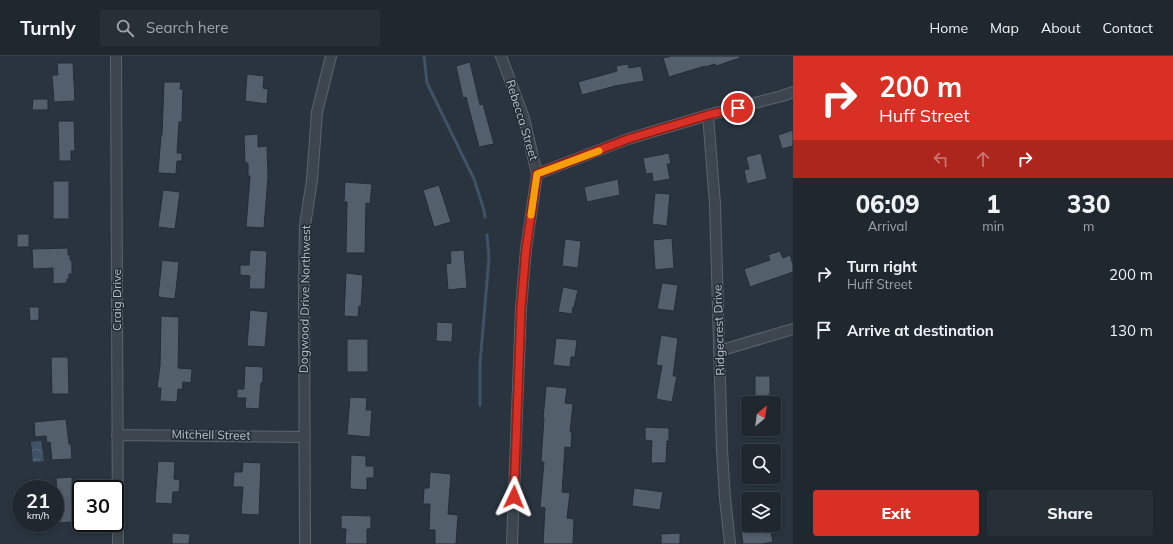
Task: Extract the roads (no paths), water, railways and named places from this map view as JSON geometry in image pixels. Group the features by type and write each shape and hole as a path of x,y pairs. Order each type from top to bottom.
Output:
{"street":[{"name":"Craig Drive","path":"116,56 118,544"},
{"name":"Dogwood Drive Northwest","path":"305,544 305,226 312,180 317,112 331,56"},
{"name":"Rebecca Street","path":"501,56 524,118 537,174 526,249 521,308 512,544"},
{"path":"537,174 628,139 793,92"},
{"name":"Ridgecrest Drive","path":"708,115 714,197 722,457 730,544"},
{"path":"719,351 793,329"},
{"name":"Mitchell Street","path":"118,435 304,436"}],"water":[{"path":"41,441 44,461 33,462 31,442"}],"waterway":[{"path":"424,56 427,83 474,179 485,217"},
{"path":"480,405 480,364 489,258 487,235"}]}
